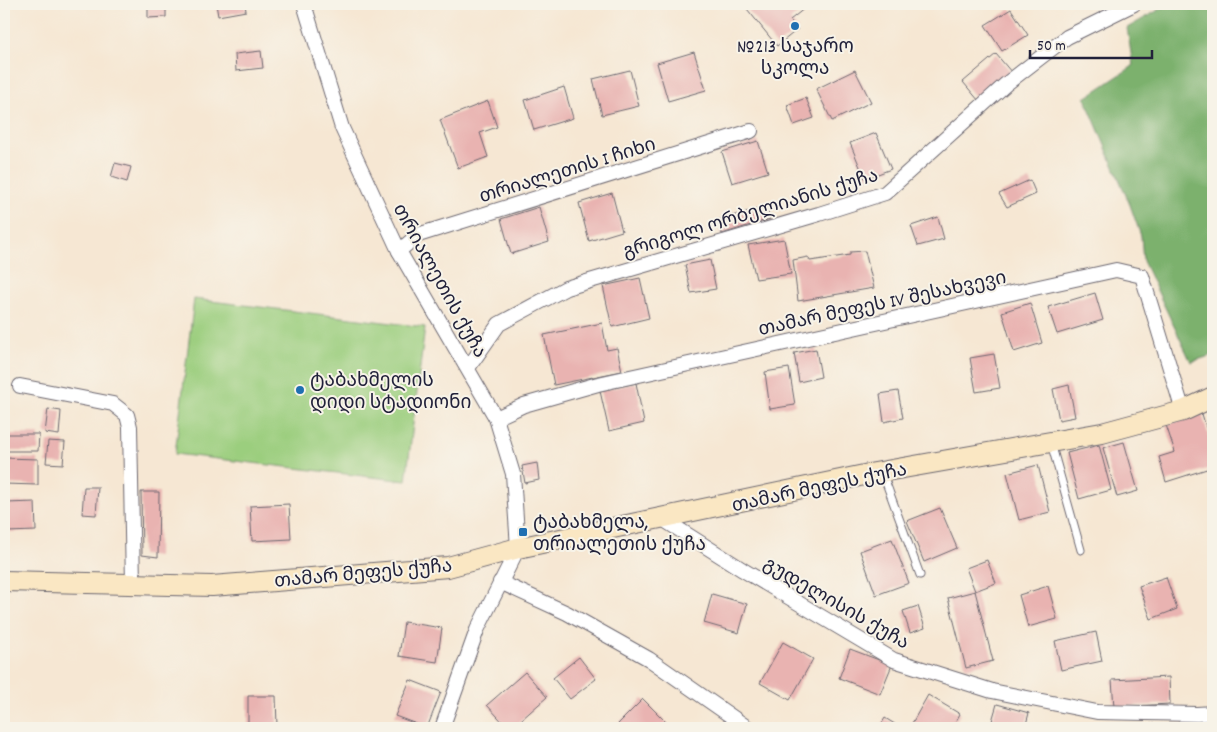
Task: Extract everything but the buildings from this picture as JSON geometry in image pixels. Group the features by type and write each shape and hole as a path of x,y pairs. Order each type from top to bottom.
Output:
{"street":[{"name":"თრიალეთის ქუჩა","path":"304,4 342,128 400,251 496,418 512,474 518,548"},
{"name":"გრიგოლ ორბელიანის ქუჩა","path":"468,368 499,324 566,288 886,193 1006,84 1059,43 1067,37 1134,4"},
{"name":"თრიალეთის I ჩიხი","path":"400,251 418,235 750,132"},
{"name":"თამარ მეფეს IV შესახვევი","path":"496,418 524,406 598,384 1116,270 1142,276 1184,411"},
{"path":"20,386 113,404 127,415 130,427 133,584"},
{"name":"თამარ მეფეს ქუჩა","path":"4,581 212,586 448,567 518,548 882,472 1102,433 1184,411 1213,397"},
{"name":"გუდელისის ქუჩა","path":"661,518 743,570 894,660 992,691 1097,712 1213,713"},
{"path":"442,728 477,630 518,548"},
{"path":"500,582 567,613 649,659 748,728"}],"lane":[{"path":"1051,442 1081,550"},
{"path":"882,472 920,575"}],"green space":[{"path":"1169,4 1213,4 1213,355 1191,362 1143,261 1141,236 1130,205 1085,98 1133,66 1127,28"},
{"name":"ტაბახმელის დიდი სტადიონი","path":"194,299 425,327 406,481 175,454"}],"place":[{"name":"№213 საჯარო სკოლა","path":"795,26"},
{"name":"ტაბახმელის დიდი სტადიონი","path":"300,390"},
{"name":"ტაბახმელა, თრიალეთის ქუჩა","path":"523,532"}]}
